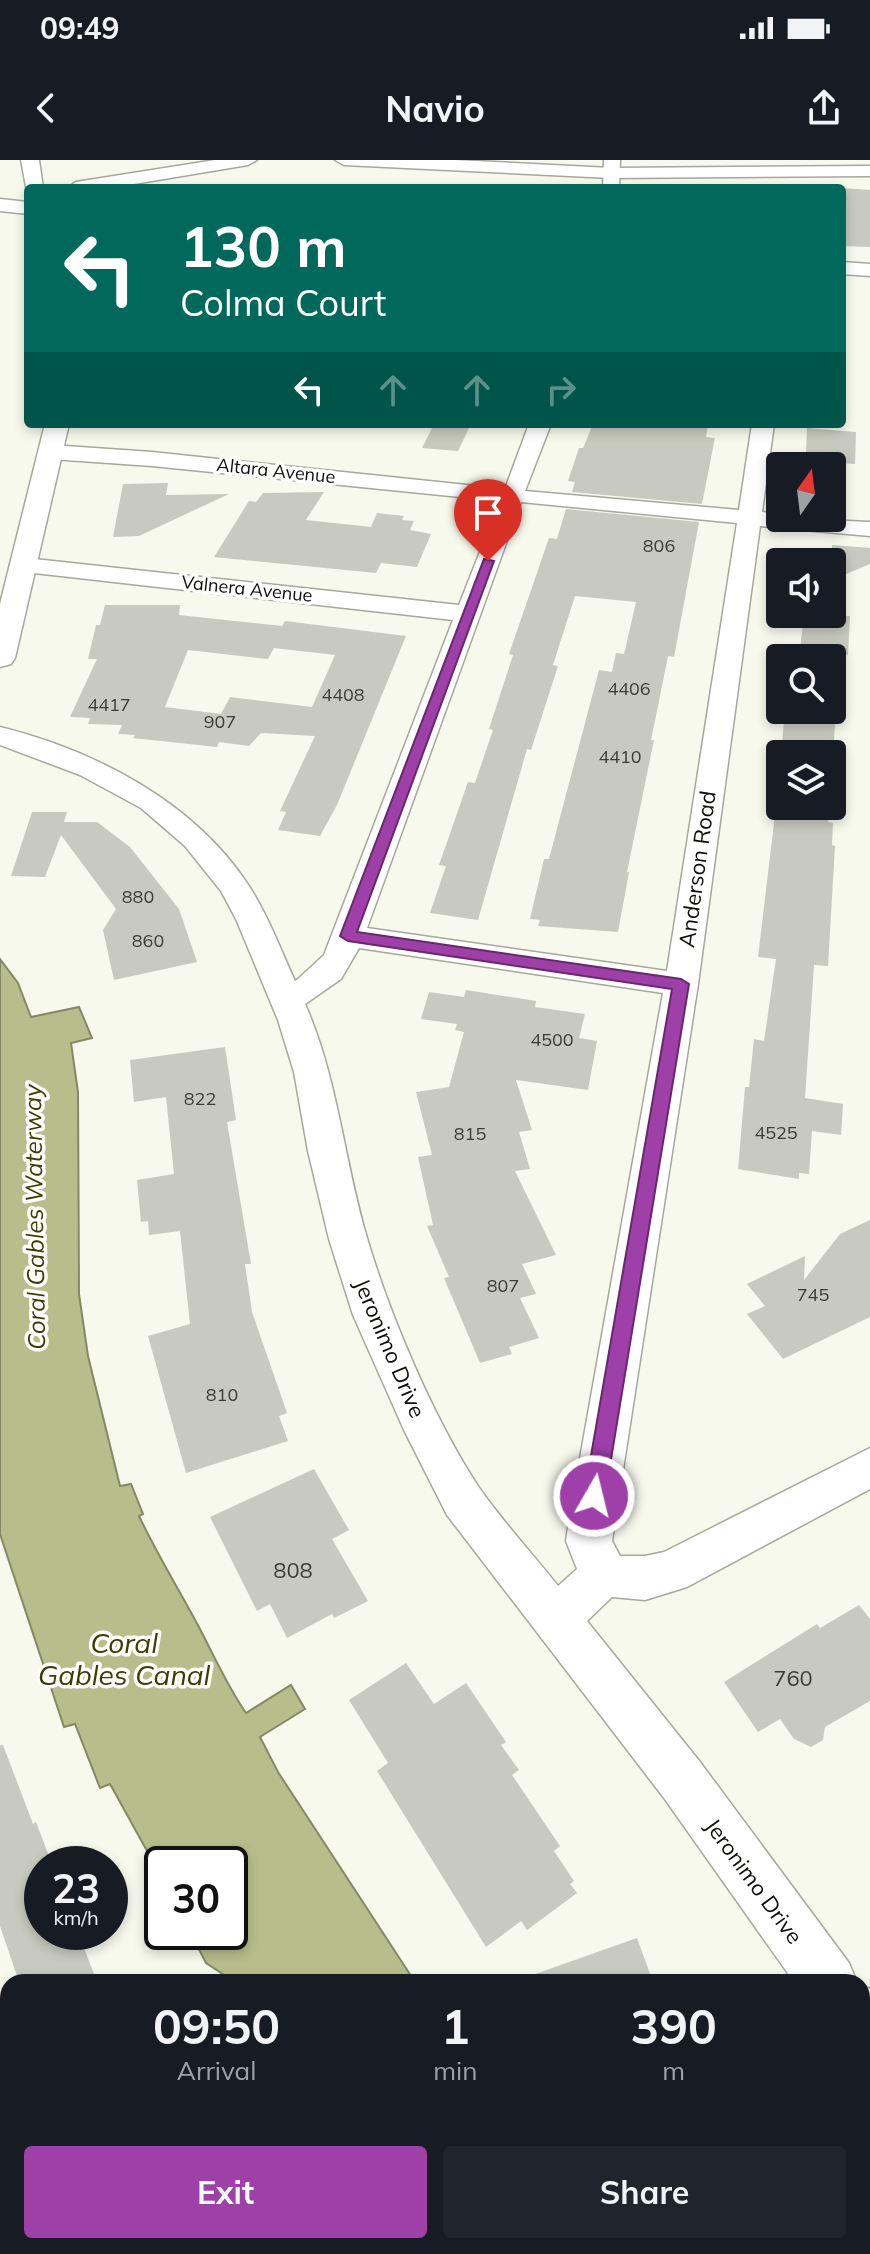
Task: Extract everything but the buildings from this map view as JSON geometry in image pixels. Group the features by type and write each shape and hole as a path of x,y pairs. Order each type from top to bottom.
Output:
{"street":[{"path":"30,160 33,184"},
{"path":"101,184 248,160"},
{"path":"344,160 611,174 870,171"},
{"path":"0,195 24,197"},
{"path":"0,205 24,208"},
{"path":"846,257 870,259"},
{"path":"846,268 870,270"},
{"path":"0,658 56,428"},
{"path":"287,999 311,989 329,973 340,957 539,428"},
{"name":"Anderson Road","path":"606,1573 598,1565 589,1541 591,1520 681,984 762,428"},
{"name":"Altara Avenue","path":"51,452 870,529"},
{"name":"Valnera Avenue","path":"25,565 469,614"},
{"name":"Jeronimo Drive","path":"0,735 68,759 129,788 188,831 234,887 252,919 287,999 312,1072 329,1164 348,1239 373,1315 394,1368 463,1501 682,1780 823,1974"},
{"path":"348,936 681,984"},
{"path":"555,1619 606,1573 616,1577 645,1578 671,1572 870,1467"}],"water":[{"name":"Coral Gables Canal","path":"0,959 18,983 31,1017 79,1007 92,1038 71,1043 78,1092 79,1294 88,1356 120,1486 131,1484 146,1531 246,1713 291,1685 305,1709 260,1737 278,1772 410,1974 223,1974 206,1963 199,1950 248,1950 248,1846 144,1846 110,1784 100,1788 75,1724 64,1727 0,1534"}],"route":[{"path":"488,561 348,936 681,984 594,1496"}],"water label":[{"name":"Coral Gables Waterway","path":"35,1217"}]}
